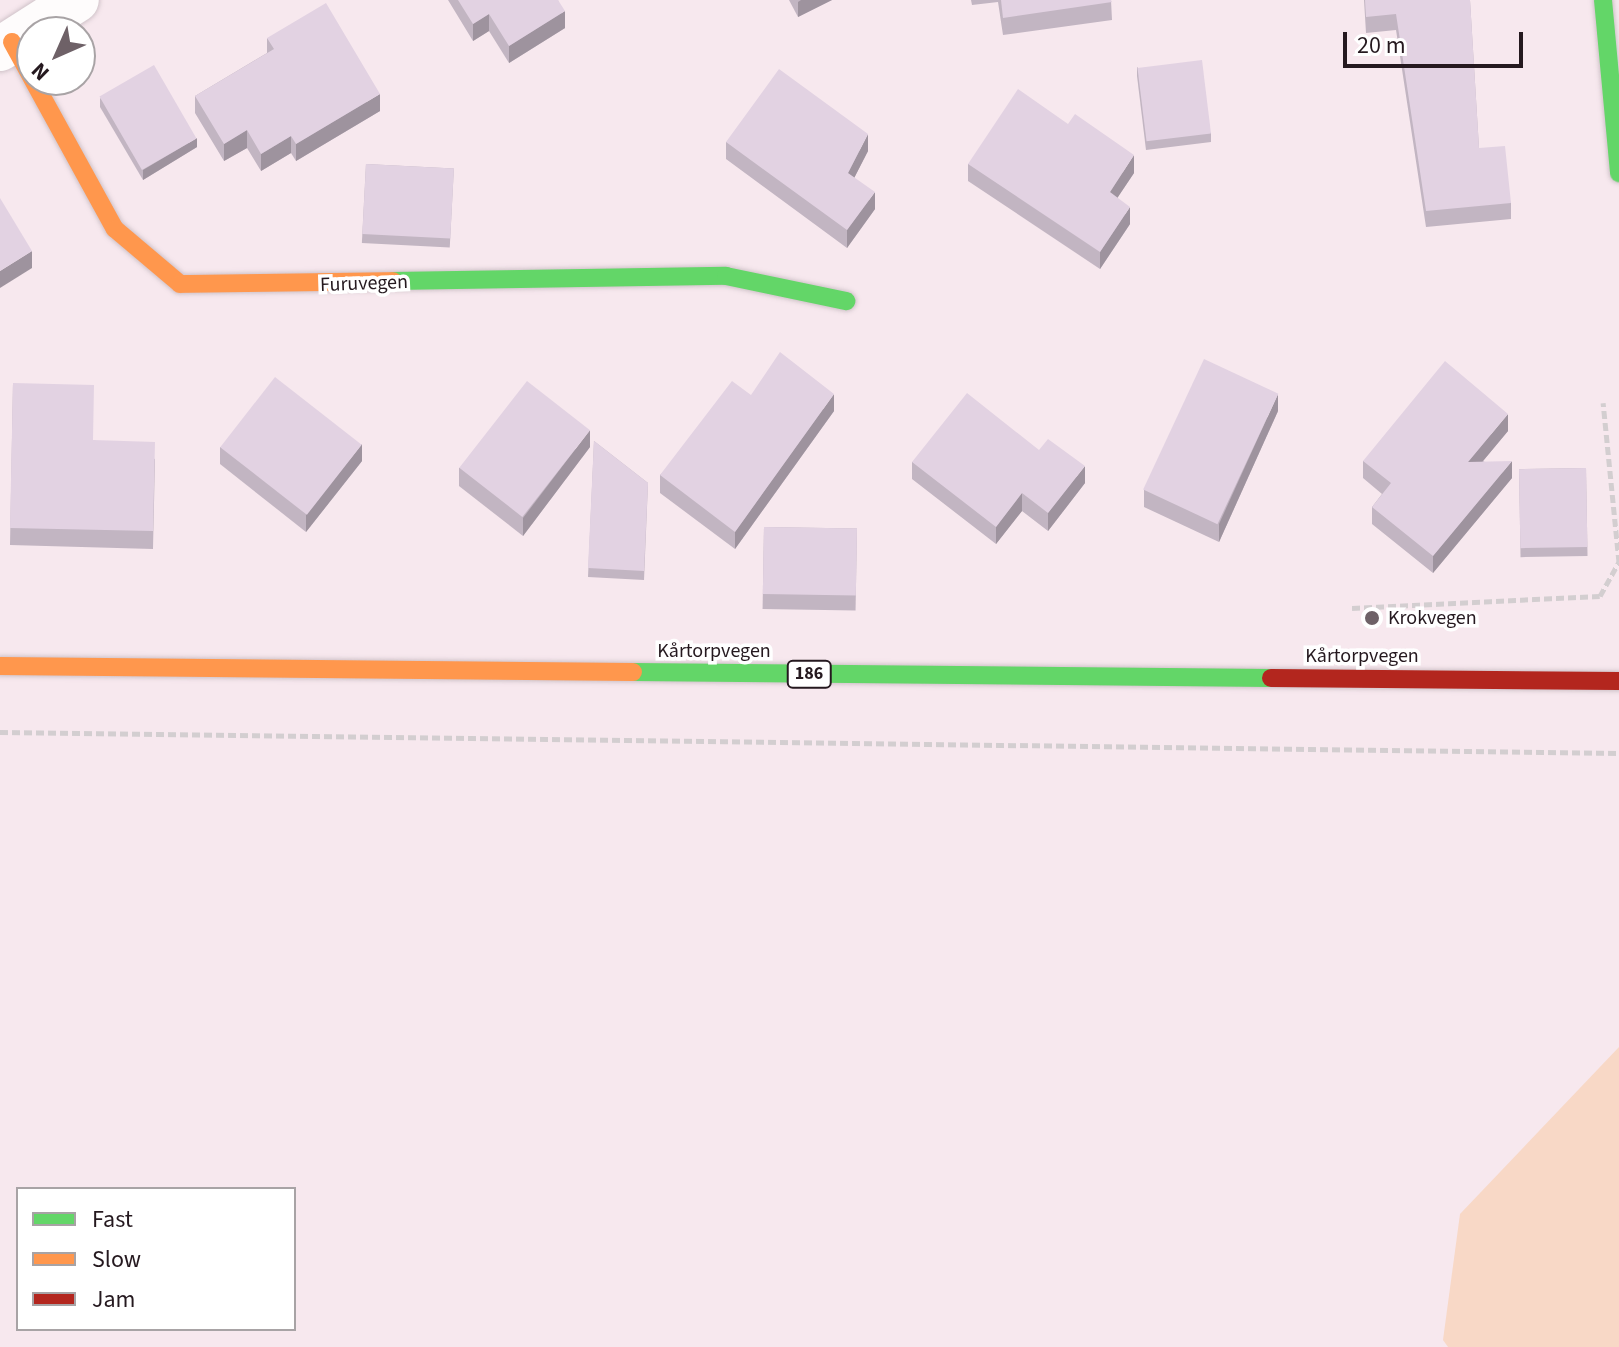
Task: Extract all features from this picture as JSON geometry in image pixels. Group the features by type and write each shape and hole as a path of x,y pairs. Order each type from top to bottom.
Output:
{"main road":[{"path":"1603,0 1619,173"},
{"name":"Furuvegen","path":"6,46 115,229 180,284 726,276 846,301"},
{"name":"Kårtorpvegen","path":"0,666 1619,681"}],"street":[{"name":"Furuvegen","path":"6,46 77,0"}],"path":[{"path":"1352,608 1600,596 1619,562 1603,403"},
{"path":"0,732 1619,753"}],"shaded area":[{"path":"1619,1047 1619,1347 1448,1347 1443,1340 1460,1214"}],"building":[{"path":"458,0 558,0 565,11 509,46 489,14 473,24"},
{"path":"1001,0 1111,0 1112,2 1003,18"},
{"path":"1365,0 1470,0 1479,148 1505,146 1511,203 1426,211 1396,14 1366,17"},
{"path":"326,3 380,94 296,144 291,136 261,154 247,130 224,144 195,96 274,49 267,38"},
{"path":"1202,60 1211,133 1147,141 1137,68"},
{"path":"154,65 197,139 142,170 99,96"},
{"path":"779,69 868,134 848,173 875,192 847,230 726,142"},
{"path":"1018,89 1068,124 1075,114 1134,155 1110,192 1130,207 1100,252 968,164"},
{"path":"366,164 454,169 450,239 362,234"},
{"path":"0,198 32,251 0,271"},
{"path":"780,352 834,394 735,532 660,475 732,381 751,395"},
{"path":"1204,359 1278,394 1217,524 1143,490"},
{"path":"1445,361 1508,414 1468,462 1512,461 1433,556 1372,507 1391,483 1363,461"},
{"path":"275,377 362,445 307,515 220,447"},
{"path":"527,381 590,430 522,517 459,468"},
{"path":"13,383 94,385 93,440 155,442 153,531 10,528"},
{"path":"967,393 1039,450 1048,439 1085,466 1048,513 1022,493 996,527 912,462"},
{"path":"594,441 648,483 644,571 588,568"},
{"path":"1586,468 1587,547 1520,548 1519,469"},
{"path":"764,527 857,529 856,596 763,594"}],"traffic: fast":[{"path":"1603,0 1619,173"},
{"path":"393,281 726,276 846,301"},
{"path":"633,672 1271,678"}],"traffic: slow":[{"path":"12,42 115,229 180,284 393,281"},
{"path":"0,666 633,672"}],"traffic: jam":[{"path":"1271,678 1619,681"}],"place":[{"name":"Krokvegen","path":"1372,618"}]}
